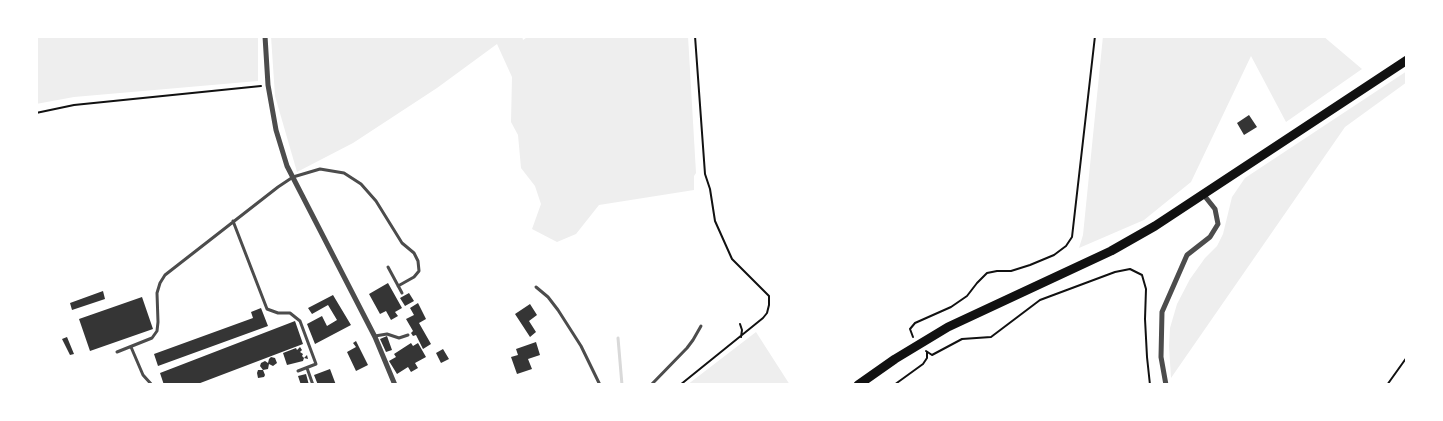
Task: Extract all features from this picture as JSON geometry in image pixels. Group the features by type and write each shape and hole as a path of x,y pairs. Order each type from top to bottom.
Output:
{"main road":[{"path":"858,385 948,327 1111,251 1155,226 1407,60"}],"street":[{"path":"265,36 268,85 276,130 287,166 375,337 395,385"},
{"path":"1166,385 1161,357 1162,312 1187,255 1210,237 1218,224 1215,209 1203,194"}],"lane":[{"path":"117,352 152,338 157,331 157,292 160,282 165,275 278,186 293,177 320,169 328,169 344,174 361,184 376,201 402,243 414,253 418,260 419,271 414,277 398,286"},
{"path":"233,221 267,309 278,313 290,313 300,321 316,364 298,371"},
{"path":"388,267 402,293"},
{"path":"536,287 548,297 582,346 600,385"},
{"path":"650,385 687,348 701,326"},
{"path":"375,337 387,334 399,338 408,335"},
{"path":"131,347 143,375 152,385"},
{"path":"307,368 313,385"}],"path":[{"path":"680,385 741,337 767,313 769,305 768,296 732,258 715,221 710,189 705,174 695,36"},
{"path":"919,344 913,337 910,329 915,323 950,307 967,296 987,274 997,271 1011,271 1054,255 1066,246 1072,237 1095,36"},
{"path":"36,113 74,105 268,85"},
{"path":"894,385 923,364 927,358 927,352 932,355 962,339 991,337 1040,300 1115,272 1130,269 1142,275 1146,289 1145,328 1150,385"},
{"path":"740,324 742,330 741,337"},
{"path":"1387,385 1407,358"}],"shaded area":[{"path":"36,36 258,36 258,81 74,97 36,104"},
{"path":"271,36 522,36 523,40 529,36 688,36 696,173 694,176 694,190 599,205 576,234 557,242 532,229 541,204 535,186 521,168 518,135 511,122 512,77 497,44 437,88 353,143 297,172 275,96"},
{"path":"1103,36 1323,36 1362,69 1286,122 1251,56 1191,182 1144,220 1079,248 1083,235"},
{"path":"1407,71 1407,82 1345,127 1171,378 1170,328 1177,304 1190,279 1205,258 1217,246 1223,234 1232,197 1245,178"},
{"path":"756,332 790,385 687,385"}],"building":[{"path":"1249,115 1257,127 1244,135 1237,123"},
{"path":"388,283 402,308 395,312 398,316 391,320 386,311 380,314 369,294"},
{"path":"103,291 105,299 72,310 70,303"},
{"path":"409,293 414,301 405,306 400,298"},
{"path":"333,295 351,325 315,344 307,324 322,316 327,326 337,320 328,305 312,314 308,308"},
{"path":"142,297 153,329 90,351 79,319"},
{"path":"418,303 426,319 419,323 431,344 423,349 416,335 413,336 411,333 413,331 406,319 414,315 410,308"},
{"path":"530,304 537,315 529,321 536,332 530,337 515,314"},
{"path":"261,308 268,326 158,366 154,354 253,318 251,312"},
{"path":"295,321 303,344 195,385 164,385 160,373"},
{"path":"387,336 392,350 386,352 380,339"},
{"path":"67,337 74,354 70,355 62,339"},
{"path":"356,341 368,365 356,371 347,352 356,347 353,343"},
{"path":"536,342 540,355 528,359 532,369 517,374 511,357 518,355 516,349"},
{"path":"411,343 413,346 418,343 426,357 415,363 418,368 411,372 408,367 397,374 389,361 396,357 394,354"},
{"path":"300,347 302,350 300,352 304,358 303,361 287,365 283,353 296,348 297,350"},
{"path":"443,349 449,359 441,363 436,353"},
{"path":"271,357 275,358 277,363 273,366 269,364 268,369 263,370 260,366 261,363 265,361 268,363"},
{"path":"330,369 336,385 318,385 314,375"},
{"path":"258,370 263,370 264,377 258,378"},
{"path":"306,374 309,385 301,385 298,376"}],"waterway":[{"path":"618,338 622,385"}]}
